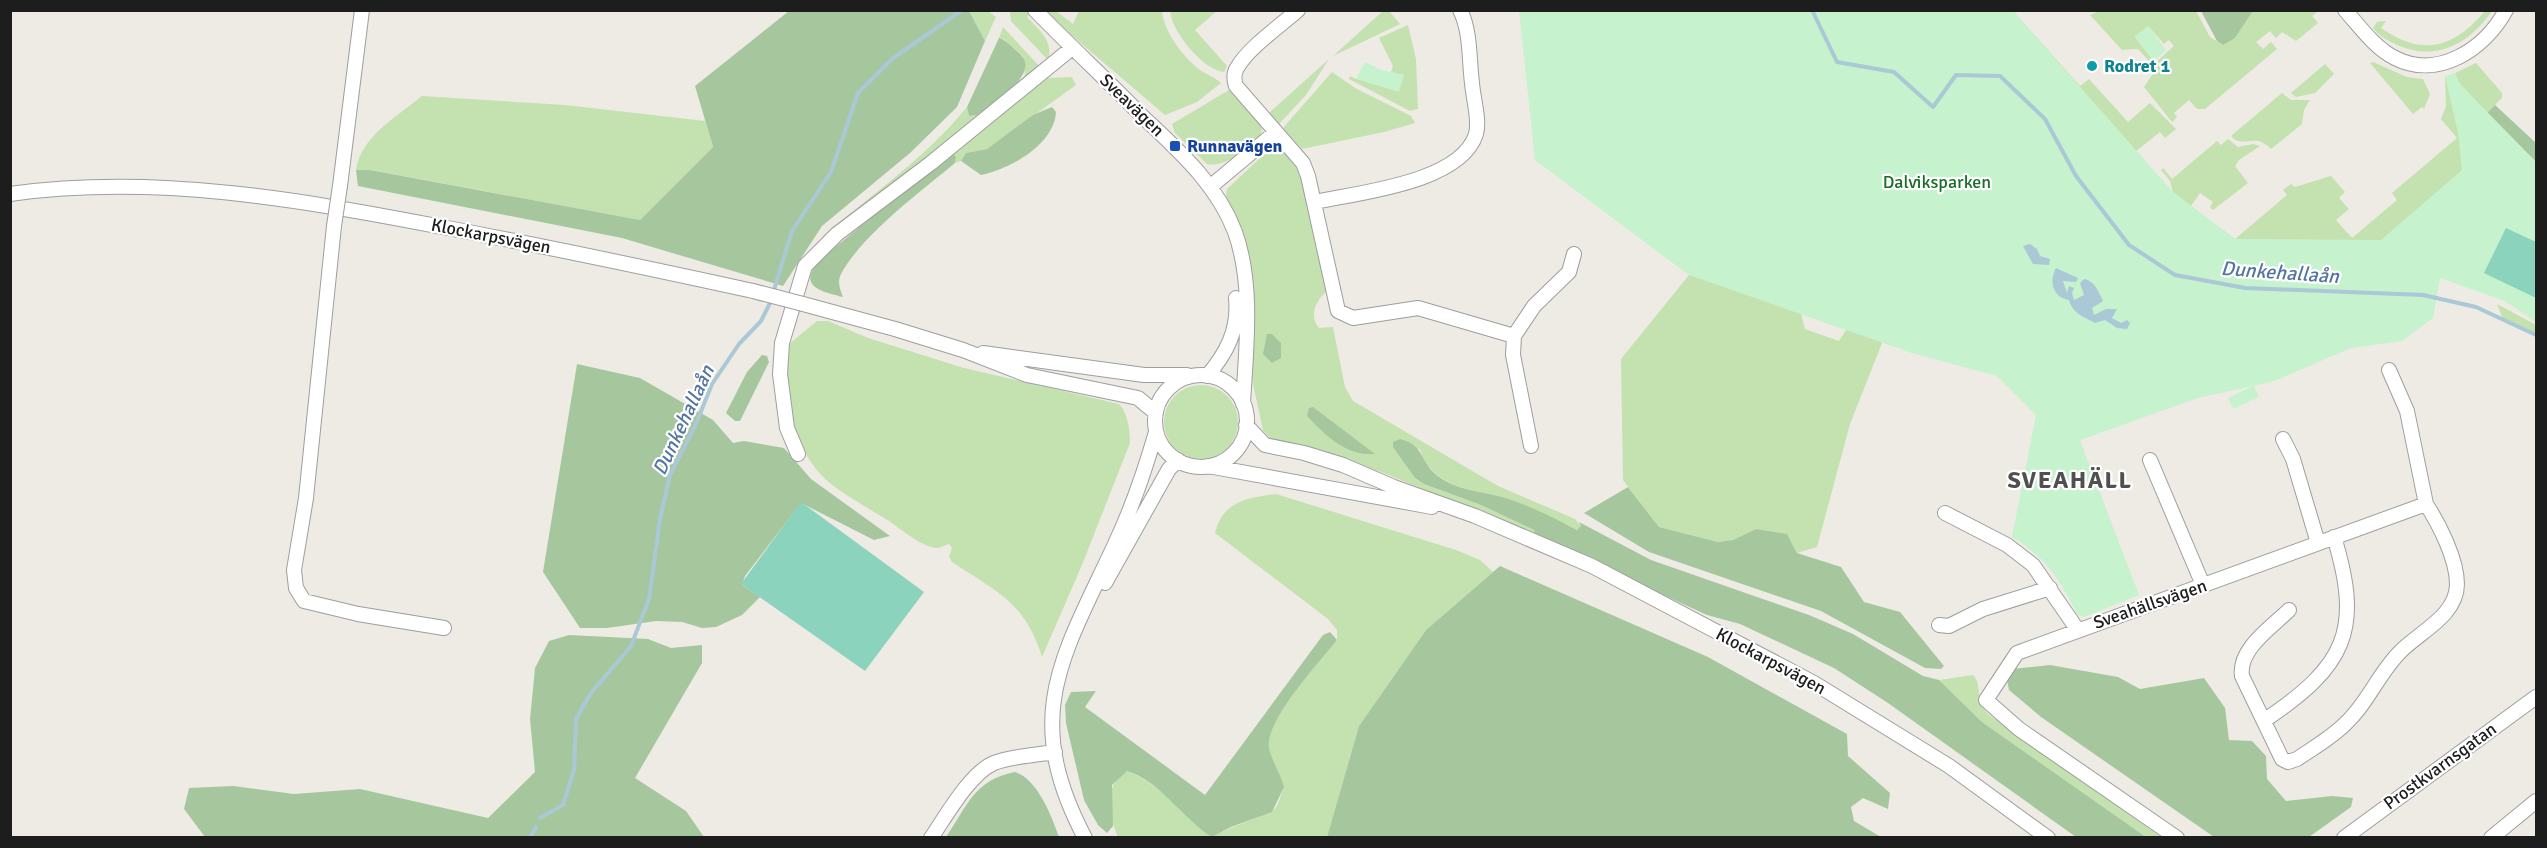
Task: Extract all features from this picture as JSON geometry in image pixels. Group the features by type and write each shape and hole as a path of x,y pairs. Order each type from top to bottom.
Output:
{"street":[{"path":"362,10 334,226 306,498 294,570 296,588 304,601 324,607 444,628"},
{"path":"1298,10 1244,59 1236,69 1234,79 1236,86 1302,163 1315,202 1338,311 1353,318 1418,308 1514,336"},
{"path":"1315,202 1413,182 1449,164 1468,146 1476,134 1475,112 1466,27 1460,10"},
{"path":"2345,10 2369,37 2394,58 2412,64 2436,66 2460,57 2480,44 2506,10"},
{"name":"Sveavägen","path":"1035,11 1175,146 1210,187 1222,205"},
{"path":"798,454 787,428 780,374 782,343 805,266 837,234 931,163 1072,48"},
{"path":"1210,187 1276,132"},
{"name":"Klockarpsvägen","path":"10,194 65,186 137,186 218,191 321,203 577,253 753,291 896,329 963,350"},
{"path":"1085,837 1069,807 1054,752 1052,700 1060,665 1071,635 1142,482 1156,432 1156,413 1168,390 1180,380 1201,376 1232,338 1237,311 1234,264 1222,205"},
{"path":"1207,466 1219,463 1234,452 1241,442 1246,424 1243,404 1246,315 1242,260 1235,233 1222,205"},
{"path":"1531,446 1514,355 1514,336 1534,306 1569,272 1574,254"},
{"path":"963,350 1144,375 1201,376 1229,385 1243,404"},
{"path":"963,350 1027,375 1138,398 1156,413"},
{"path":"2289,610 2251,647 2243,658 2241,668 2242,676 2282,759 2288,762 2297,759 2344,726 2357,712 2400,651 2443,616 2455,594 2457,584 2440,526 2426,504 2408,411 2389,370"},
{"path":"1246,424 1265,445 1304,453 1343,465 1475,516"},
{"path":"1156,432 1164,448 1178,460 1192,466 1207,466 1475,516"},
{"path":"2283,439 2293,459 2318,543"},
{"path":"1071,635 1129,544 1169,470 1178,460"},
{"path":"2150,460 2203,585"},
{"name":"Sveahällsvägen","path":"2176,837 2019,729 1986,700 2017,653 2077,629 2426,504"},
{"path":"1945,513 2007,546 2033,565 2077,629"},
{"name":"Klockarpsvägen","path":"1475,516 1593,566 1814,683 1949,766 2048,837"},
{"path":"2265,720 2308,688 2329,666 2344,636 2349,613 2348,591 2334,537"},
{"path":"1939,626 1949,626 1983,609 2050,588"},
{"name":"Prostkvarnsgatan","path":"2344,837 2536,697"},
{"path":"931,837 974,779 986,768 995,762 1054,752"},
{"path":"2491,837 2536,801"}],"green space":[{"path":"1170,10 1217,11 1195,30 1227,66 1224,72 1207,65 1190,48 1176,28"},
{"path":"789,11 969,11 985,41 957,107 910,153 822,226 783,286 622,238 358,186 356,170 370,170 640,220 713,147 695,86"},
{"path":"969,11 988,11 996,17 985,41"},
{"path":"1010,11 1032,11 1027,17 1047,41 1048,60 1011,21"},
{"path":"1046,11 1056,11 1073,24 1079,11 1162,11 1166,27 1181,51 1200,70 1221,83 1197,102 1165,115"},
{"path":"1383,11 1389,11 1400,24 1333,56"},
{"name":"Dalviksparken","path":"1519,11 2013,11 2173,192 2235,239 2381,240 2462,170 2458,133 2445,76 2455,73 2459,83 2536,162 2536,322 2505,301 2440,278 2433,318 2402,341 2351,348 2274,381 2254,386 2259,397 2233,409 2228,398 2253,386 2198,398 2080,440 2139,595 2084,617 2078,615 2058,580 2043,561 2012,537 2036,415 1997,376 1912,353 1689,275 1535,160"},
{"path":"2013,11 2080,86 2089,79 2128,122 2150,103 2176,129 2165,138 2160,132 2106,175"},
{"path":"2100,11 2196,11 2210,37 2223,45 2235,38 2253,11 2318,11 2312,16 2318,23 2296,41 2282,32 2276,38 2270,31 2256,42 2263,49 2271,42 2277,49 2205,109 2197,109 2189,100 2174,113 2177,117 2172,122 2144,87 2156,69 2153,65 2174,46 2169,40 2164,44 2148,26 2135,37 2154,61 2151,63 2138,49 2122,50 2090,15"},
{"path":"2201,11 2253,11 2235,38 2223,45 2217,41"},
{"path":"2485,11 2492,11 2474,32 2463,40 2440,50 2427,52 2400,46 2378,34 2373,28 2377,22 2386,21 2381,28 2396,37 2410,43 2437,44 2461,33"},
{"path":"1408,25 1416,59 1418,109 1410,111 1349,79 1350,76 1356,79 1404,75 1391,72 1393,66 1379,38"},
{"path":"2148,26 2166,50 2154,61 2135,36"},
{"path":"1003,27 1040,67 817,247 824,235 935,142 967,107 969,116 978,115 1025,76 1023,56 1005,40 999,38"},
{"path":"999,38 1018,52 1024,60 1025,69 1014,86 1005,94 978,115 969,116 967,107"},
{"path":"1329,59 1306,95 1279,124 1269,113"},
{"path":"1365,62 1381,70 1404,75 1399,92 1356,79"},
{"path":"2373,62 2407,77 2423,79 2430,94 2424,109 2422,107 2413,114 2370,63"},
{"path":"2476,63 2502,93 2502,98 2487,113 2459,83 2455,73"},
{"path":"2325,64 2334,74 2315,93 2296,97 2291,93"},
{"path":"1332,72 1355,88 1411,116 1415,123 1384,132 1302,149 1283,128"},
{"path":"2445,76 2453,83 2495,144 2384,245 2246,259 2173,192 2170,181 2161,170 2163,168 2172,179 2217,141 2221,145 2228,139 2238,147 2253,144 2260,146 2239,160 2235,166 2248,183 2213,210 2210,207 2213,202 2200,193 2191,206 2235,239 2287,195 2283,190 2291,184 2295,187 2331,176 2345,192 2339,198 2349,209 2336,220 2352,238 2397,200 2392,193 2457,138 2441,119 2446,106"},
{"path":"1072,77 1076,85 987,149 966,153 961,161 955,163 956,157 940,161 1047,78"},
{"path":"1229,90 1259,124 1262,129 1260,137 1243,152 1229,160 1207,164 1175,133 1172,124"},
{"path":"2282,93 2291,100 2310,100 2304,110 2302,124 2271,149 2259,141 2240,141 2231,136"},
{"path":"422,96 565,105 705,121 713,147 640,220 371,170 356,170 359,158 373,137"},
{"path":"2495,105 2536,143 2536,162 2487,113"},
{"path":"1052,107 1056,112 1048,135 1029,154 1005,167 981,175 961,161 966,153 987,149 1033,115"},
{"path":"1278,149 1293,159 1302,176 1326,292 1316,305 1314,319 1319,328 1333,327 1345,387 1353,401 1498,486 1575,519 1581,526 1578,530 1521,504 1446,481 1426,463 1420,449 1398,453 1415,478 1424,484 1481,505 1534,530 1535,536 1384,473 1271,439 1263,430 1253,384 1242,232 1226,196 1227,189 1258,160"},
{"path":"953,154 956,157 955,163 877,229 850,259 839,280 843,297 825,292 813,285 811,274 822,258 940,161"},
{"path":"2506,228 2536,242 2536,298 2484,273"},
{"path":"1689,275 1797,299 1805,329 1839,341 1856,315 1886,333 1850,424 1817,547 1797,553 1787,534 1756,529 1733,540 1718,542 1659,527 1623,480 1621,359"},
{"path":"2497,304 2536,325 2536,334 2503,319"},
{"path":"817,321 828,321 868,338 964,368 1119,404 1125,412 1130,443 1082,565 1042,657 1035,638 1018,611 996,591 952,562 949,557 952,548 949,544 937,548 912,538 852,499 817,471 798,438 793,421 787,383 787,364 788,345"},
{"path":"1267,334 1272,334 1281,343 1281,358 1272,363 1263,354"},
{"path":"762,355 767,356 769,362 740,421 735,421 726,413 747,372"},
{"path":"577,364 640,378 713,420 733,443 744,441 784,448 811,479 890,536 874,540 801,503 745,576 742,585 760,597 742,615 716,627 702,628 682,622 656,621 607,628 580,628 543,572"},
{"path":"1201,385 1215,388 1227,396 1235,408 1238,422 1235,436 1227,448 1215,456 1201,459 1187,456 1175,448 1167,436 1164,422 1167,408 1175,396 1187,388"},
{"path":"1313,407 1375,454 1355,452 1329,437 1307,416 1309,408"},
{"path":"1400,439 1414,445 1432,471 1454,485 1515,501 1577,530 1581,526 1579,522 1651,560 1809,615 1853,634 1923,676 1939,680 1982,722 2146,837 2076,837 1888,703 1834,668 1740,624 1707,615 1535,536 1534,530 1481,505 1424,484 1415,478 1393,447 1393,442"},
{"path":"1628,487 1659,527 1718,542 1733,540 1756,529 1787,534 1797,553 1841,567 1864,602 1900,612 1944,666 1941,669 1925,668 1821,611 1649,552 1584,513"},
{"path":"1276,494 1456,550 1480,560 1493,572 1426,630 1359,726 1327,837 1212,837 1276,808 1284,787 1269,748 1270,736 1284,707 1337,640 1337,630 1328,619 1215,533 1219,522 1230,508 1255,497"},
{"path":"801,502 924,592 865,671 741,584"},
{"path":"1500,566 1708,657 1847,734 1848,756 1890,793 1888,809 1863,798 1851,807 1854,821 1881,837 1327,837 1359,726 1426,630"},
{"path":"1330,632 1337,640 1284,707 1270,736 1269,748 1284,787 1272,812 1231,827 1212,837 1150,783 1127,771 1112,785 1113,826 1107,833 1098,825 1084,800 1066,723 1065,705 1071,692 1096,691 1085,707 1205,795 1323,635"},
{"path":"569,635 648,639 671,648 702,645 702,663 635,778 686,811 704,837 205,837 184,809 189,788 233,786 294,794 360,789 488,818 535,772 530,719 535,668 549,641"},
{"path":"2050,665 2118,677 2140,689 2204,678 2225,708 2229,740 2252,741 2266,756 2267,779 2286,801 2332,796 2353,798 2351,807 2309,837 2214,837 2041,717 2009,690 2007,680 2012,669"},
{"path":"1973,675 1978,683 1981,703 1988,714 2161,837 2146,837 1982,722 1939,680"},
{"path":"1127,771 1137,776 1160,791 1212,837 1118,837 1112,820 1110,801 1114,784 1119,776"},
{"path":"1015,772 1023,776 1037,790 1048,809 1059,837 946,837 967,804 981,788 990,781"}],"water":[{"path":"2030,244 2037,249 2040,256 2050,259 2049,265 2033,264 2023,246"},
{"path":"2056,268 2078,278 2076,282 2063,281 2067,293 2069,286 2074,288 2072,293 2074,300 2084,295 2080,283 2084,279 2088,280 2096,287 2103,301 2092,308 2094,315 2106,309 2117,309 2112,318 2121,323 2127,320 2130,323 2127,329 2117,328 2105,320 2095,323 2076,311 2069,300 2059,296 2053,288"}],"waterway":[{"name":"Dunkehallaån","path":"540,818 563,805 574,770 576,719 591,693 631,646 649,599 660,519 670,475 696,424 712,384 739,344 761,321 770,303 792,231 831,172 858,93 892,59 962,10"},
{"name":"Dunkehallaån","path":"1812,10 1837,62 1894,72 1933,107 1956,75 2000,76 2045,119 2076,176 2129,245 2175,275 2245,288 2423,295 2476,307 2536,335"},
{"name":"Dunkehallaån","path":"530,838 536,827"}],"place":[{"name":"Rodret 1","path":"2092,66"},
{"name":"Runnavägen","path":"1175,146"}],"district":[{"name":"SVEAHÄLL","path":"2070,480"}]}
